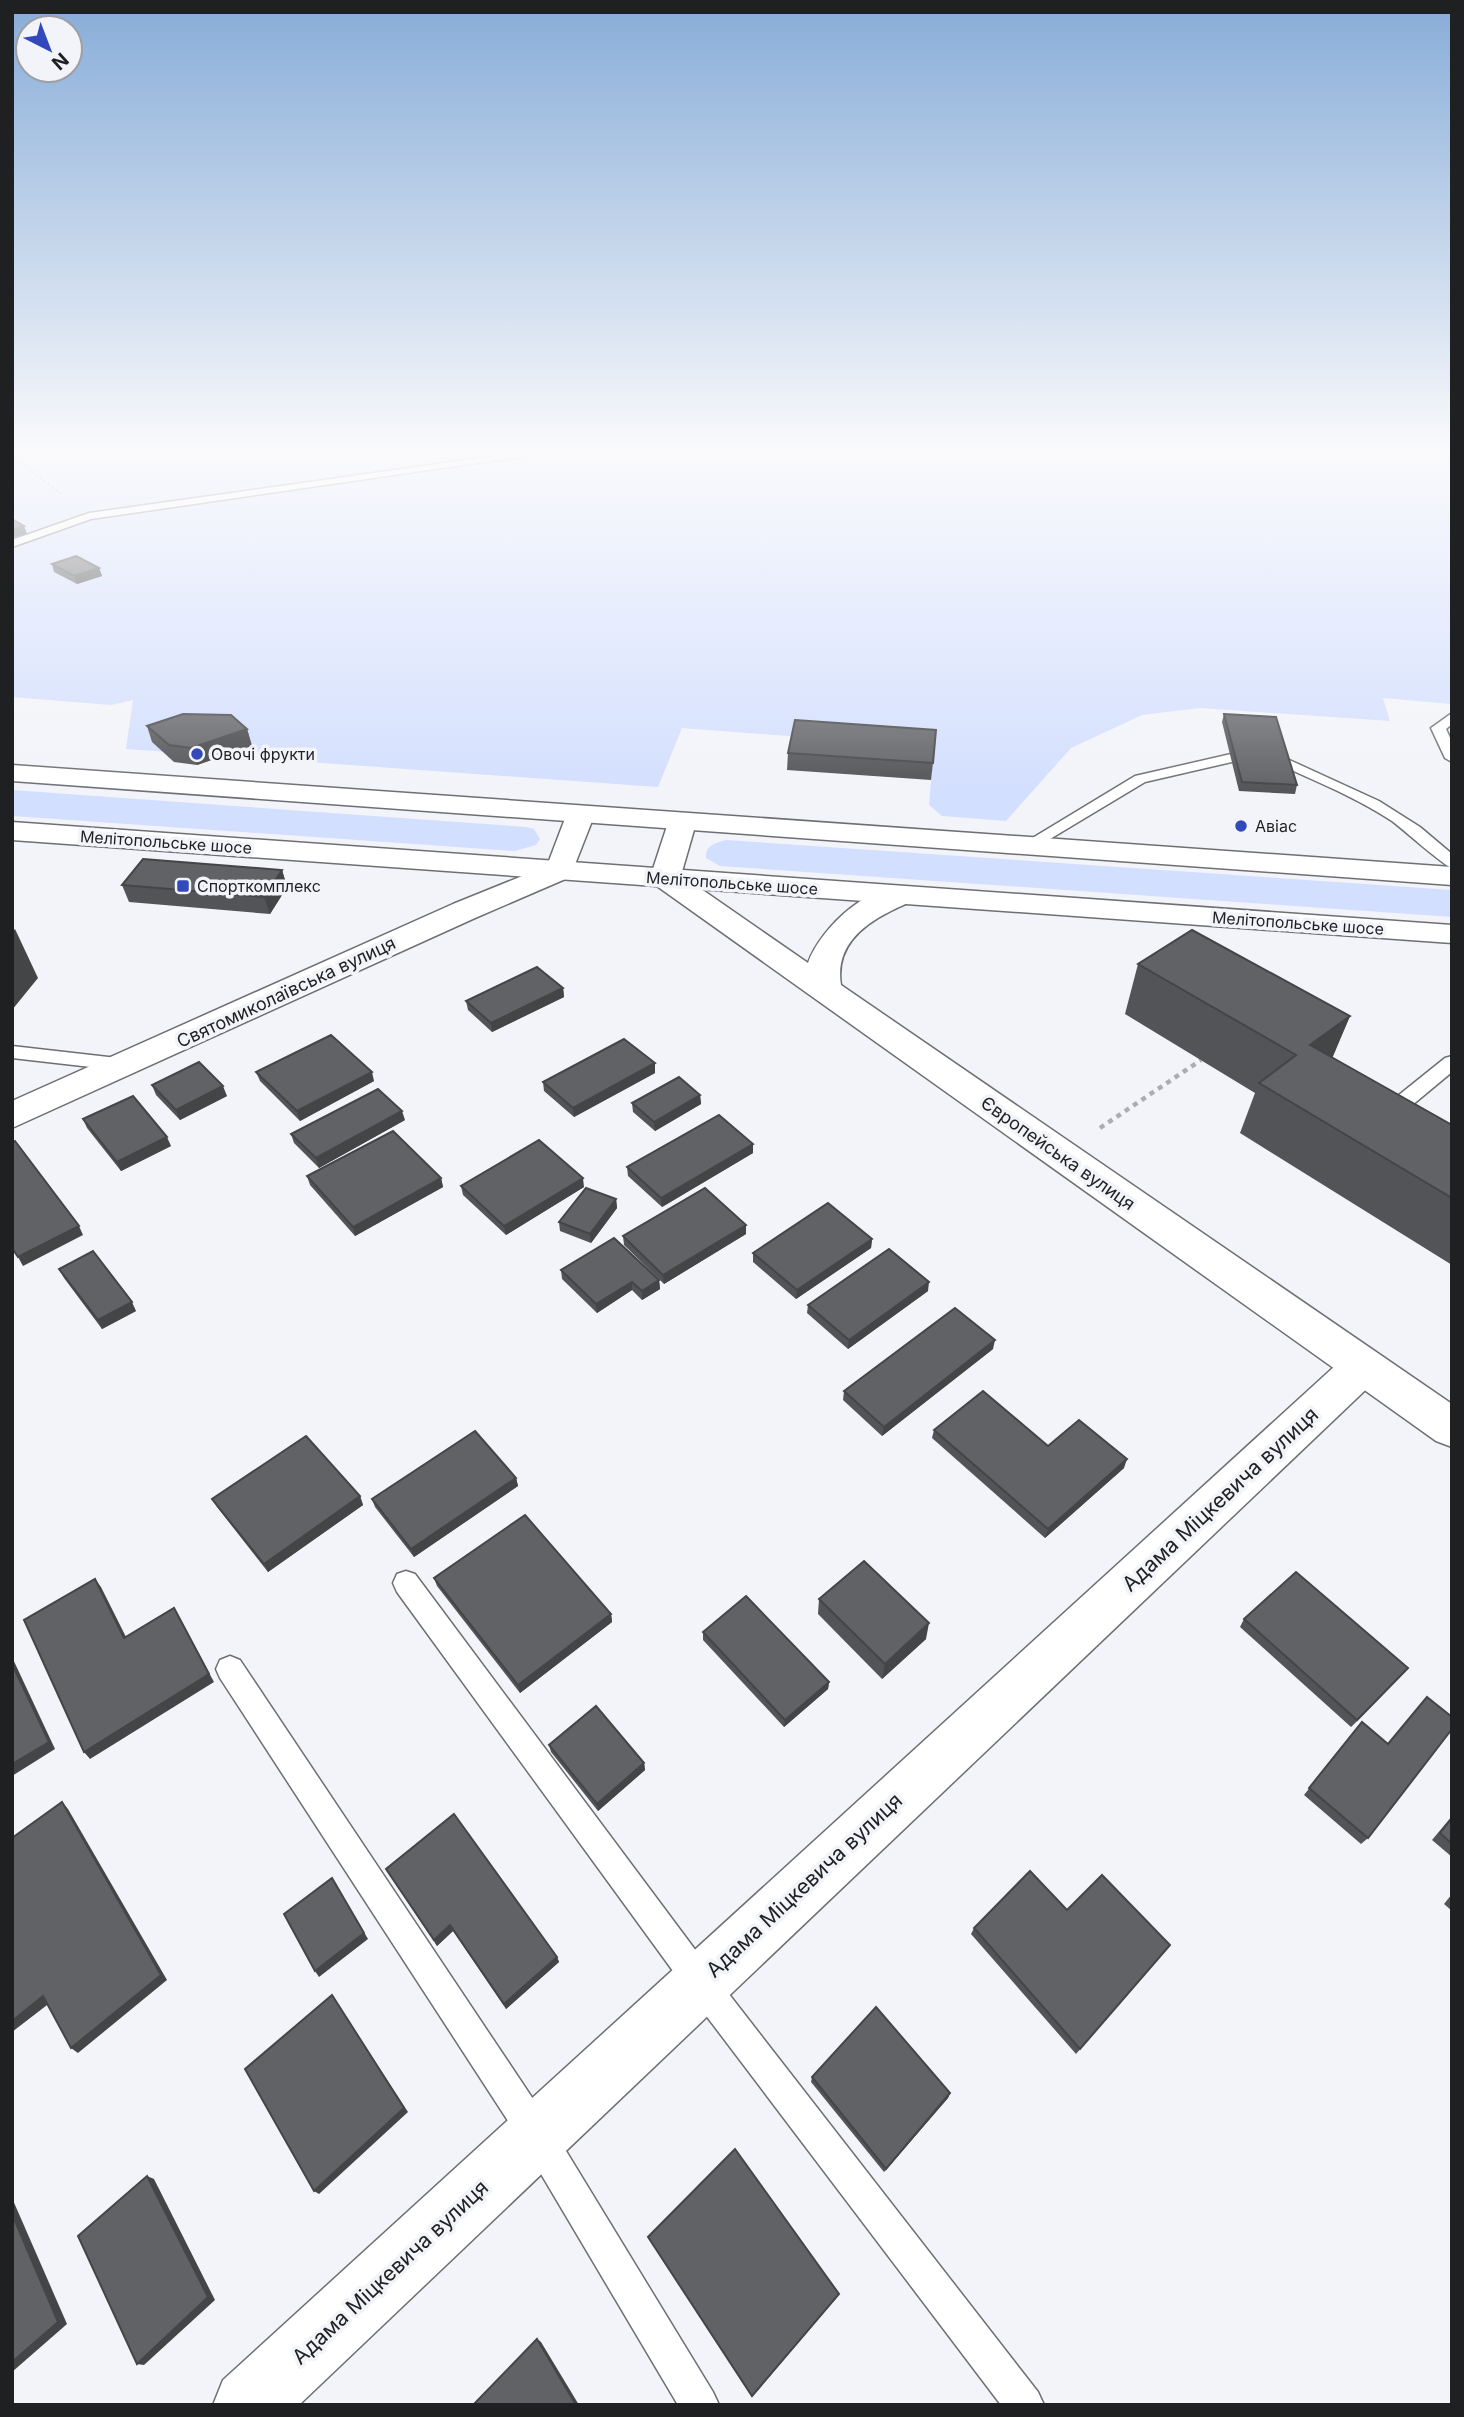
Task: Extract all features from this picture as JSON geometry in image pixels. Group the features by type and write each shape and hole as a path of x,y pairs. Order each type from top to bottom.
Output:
{"main road":[{"path":"12,774 1452,876"},
{"path":"560,871 580,816"},
{"path":"665,878 682,823"},
{"name":"Мелітопольське шосе","path":"12,831 1452,934"},
{"name":"Святомиколаївська вулиця","path":"12,1116 464,911 560,871"},
{"name":"Європейська вулиця","path":"665,878 1452,1428"},
{"path":"826,991 823,966 835,937 853,919 902,894"},
{"name":"Адама Міцкевича вулиця","path":"248,2405 1362,1367"}],"lane":[{"path":"1452,717 1438,728 1452,758"},
{"path":"1029,845 1140,779 1231,758"},
{"path":"1285,762 1382,806 1432,841 1452,863"},
{"path":"12,1052 128,1065"},
{"path":"1420,1128 1391,1112 1452,1062"},
{"path":"406,1583 700,1982 1025,2405"},
{"path":"230,1668 537,2135 700,2405"}],"path":[{"path":"1060,1155 1201,1060"}],"shaded area":[{"path":"12,567 1452,567 1452,704 1383,698 1390,721 1200,708 1142,715 1071,748 1006,821 942,816 929,805 934,747 682,728 658,787 126,749 133,700 111,705 12,697"},
{"path":"12,790 526,827 534,829 540,839 536,845 515,851 12,816"},
{"path":"726,840 1452,890 1452,917 720,866 706,858 709,847"}],"building":[{"path":"57,567 99,568 74,576"},
{"path":"183,714 231,715 247,729 191,748 169,745 147,726"},
{"path":"1224,714 1276,717 1297,785 1242,782"},
{"path":"795,720 936,730 933,763 788,753"},
{"path":"143,859 282,870 264,897 122,885"},
{"path":"1192,930 1350,1016 1310,1045 1452,1125 1452,1198 1259,1083 1296,1055 1138,964"},
{"path":"537,967 563,988 491,1023 466,1001"},
{"path":"331,1035 372,1072 297,1111 256,1072"},
{"path":"624,1039 655,1063 573,1108 543,1082"},
{"path":"199,1062 223,1086 176,1110 152,1085"},
{"path":"679,1077 700,1095 654,1122 632,1103"},
{"path":"378,1089 402,1111 316,1158 291,1134"},
{"path":"133,1096 167,1137 117,1162 83,1119"},
{"path":"719,1115 753,1144 661,1198 627,1167"},
{"path":"393,1131 441,1178 353,1227 307,1176"},
{"path":"539,1140 583,1178 504,1226 461,1186"},
{"path":"15,1141 79,1226 18,1257 12,1248 12,1143"},
{"path":"586,1188 616,1199 590,1234 559,1222"},
{"path":"705,1188 746,1225 663,1275 623,1236"},
{"path":"828,1203 872,1239 797,1290 753,1253"},
{"path":"614,1238 659,1280 642,1291 632,1282 596,1304 561,1270"},
{"path":"889,1249 929,1282 849,1340 808,1305"},
{"path":"93,1251 132,1302 98,1320 59,1269"},
{"path":"955,1308 995,1340 884,1427 844,1391"},
{"path":"983,1391 1048,1446 1079,1420 1127,1459 1048,1529 934,1430"},
{"path":"475,1431 516,1478 411,1549 372,1499"},
{"path":"306,1436 360,1496 264,1564 212,1499"},
{"path":"525,1515 611,1614 518,1685 434,1578"},
{"path":"864,1561 929,1623 885,1664 819,1599"},
{"path":"1296,1572 1408,1668 1357,1720 1244,1619"},
{"path":"95,1579 124,1638 174,1608 209,1674 84,1752 24,1620"},
{"path":"746,1596 829,1682 785,1720 703,1632"},
{"path":"12,1664 49,1742 12,1764"},
{"path":"1427,1697 1452,1717 1452,1729 1368,1838 1309,1788 1362,1722 1388,1744"},
{"path":"596,1706 644,1763 597,1804 549,1745"},
{"path":"62,1802 161,1975 71,2048 43,1996 12,2021 12,1838"},
{"path":"454,1814 557,1957 504,2004 450,1925 434,1940 386,1869"},
{"path":"1452,1818 1452,1844 1440,1833"},
{"path":"1030,1871 1067,1910 1102,1875 1170,1945 1080,2049 974,1928"},
{"path":"332,1878 364,1933 315,1971 284,1914"},
{"path":"332,1995 404,2108 314,2191 245,2069"},
{"path":"876,2007 950,2093 886,2169 812,2077"},
{"path":"735,2149 839,2294 752,2396 648,2237"},
{"path":"147,2176 208,2297 137,2364 78,2236"},
{"path":"12,2214 58,2322 12,2362"},
{"path":"537,2339 576,2405 473,2405"}],"place":[{"name":"Овочі фрукти","path":"197,754"},
{"name":"Авіас","path":"1241,826"},
{"name":"Спорткомплекс","path":"183,886"}]}
